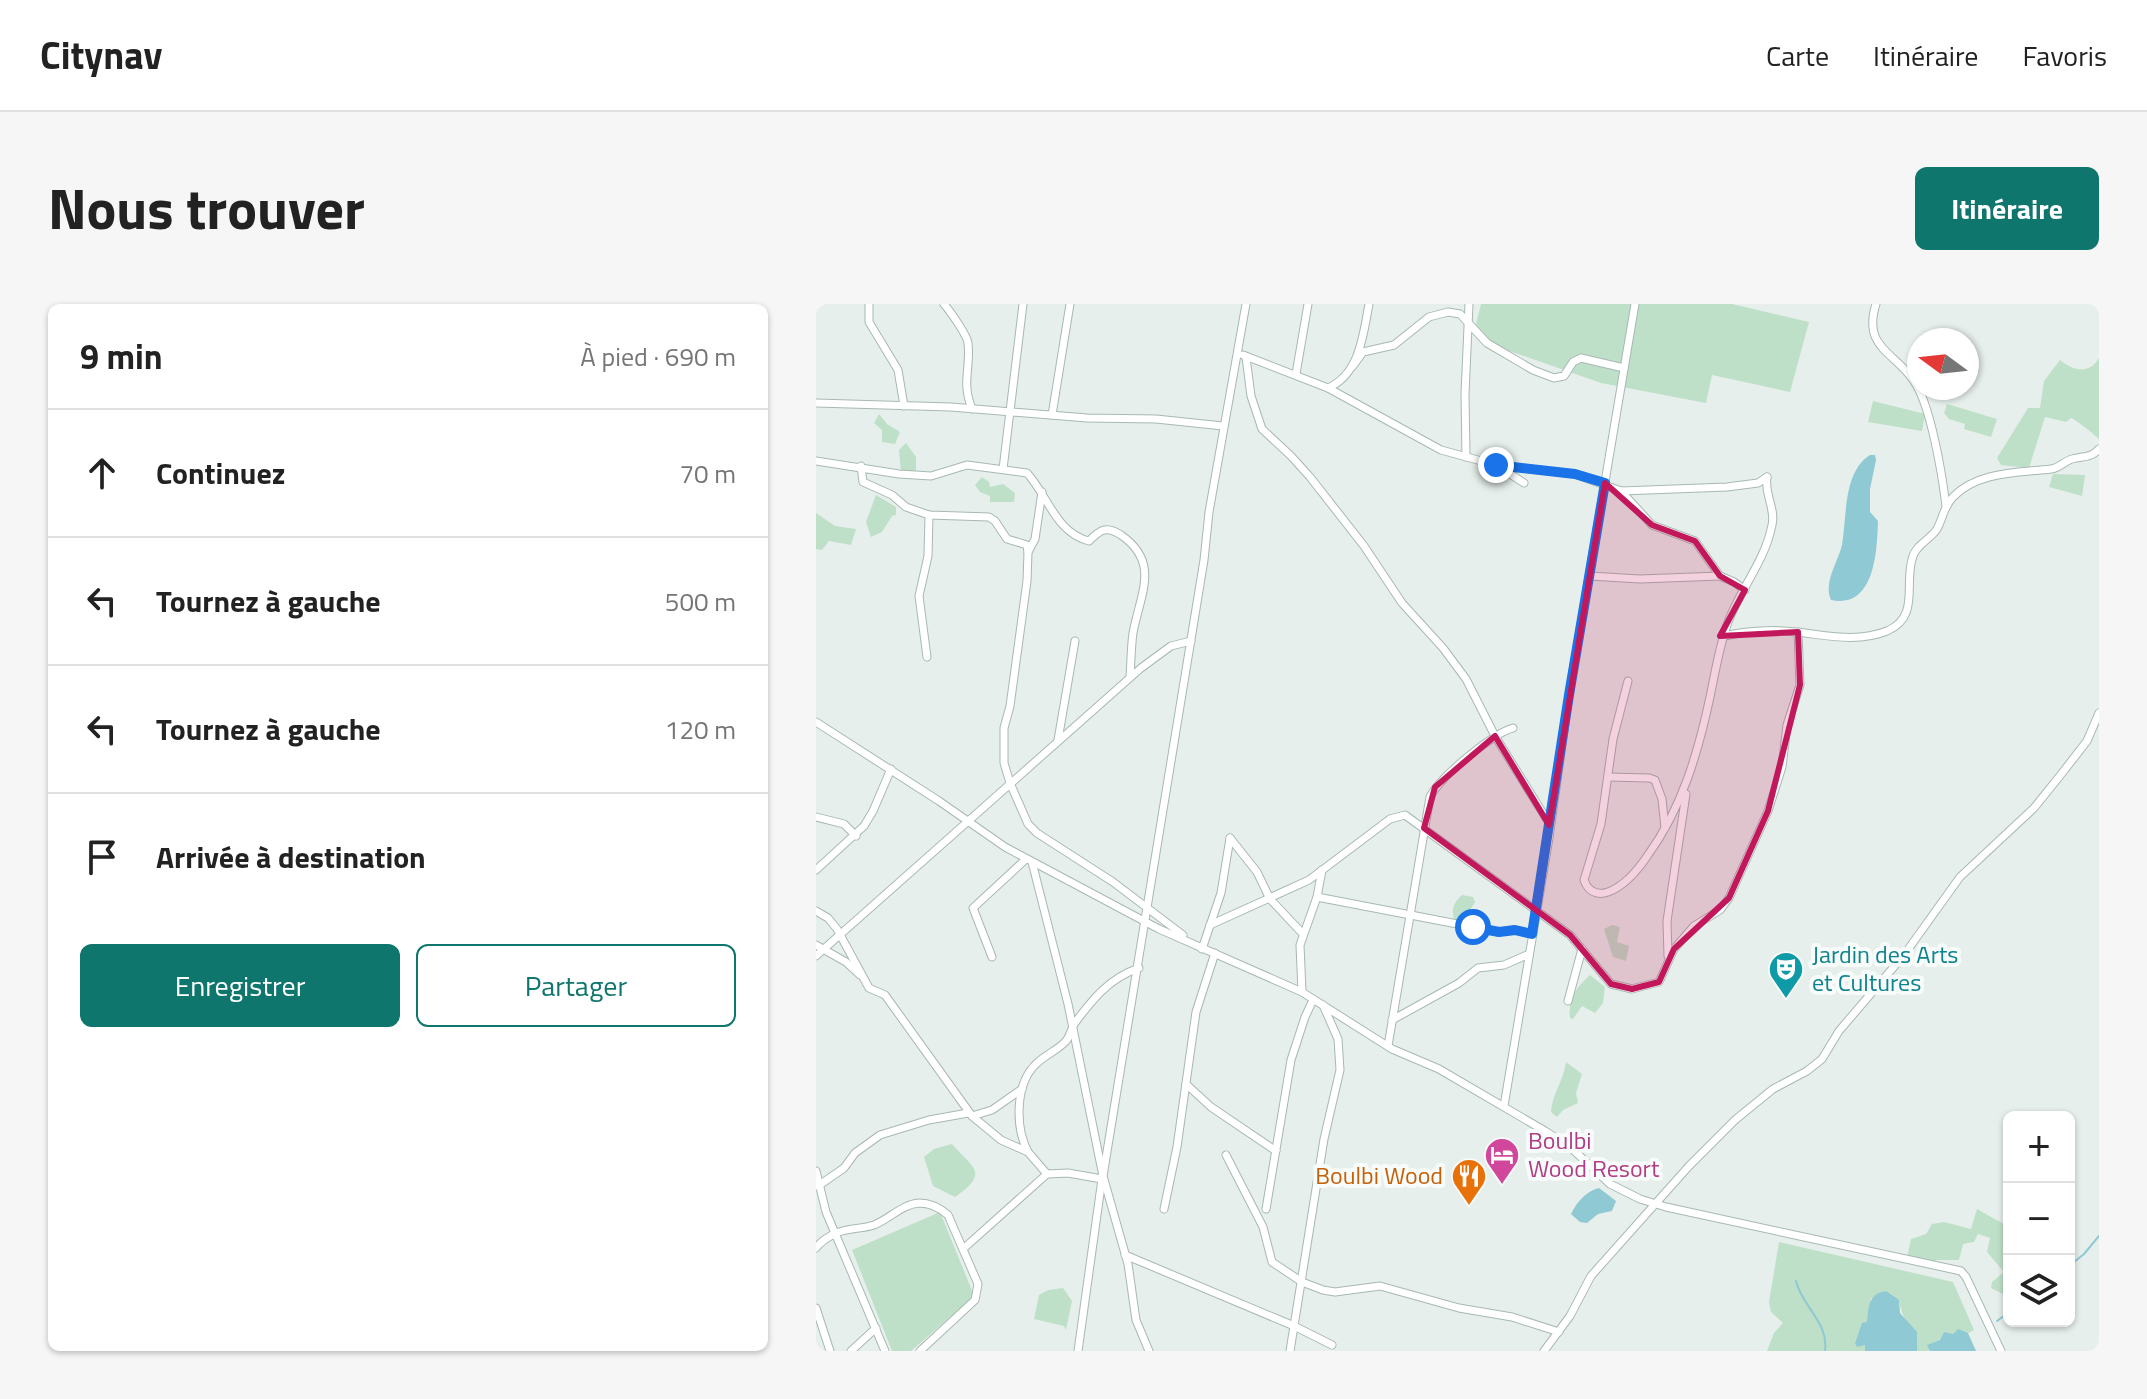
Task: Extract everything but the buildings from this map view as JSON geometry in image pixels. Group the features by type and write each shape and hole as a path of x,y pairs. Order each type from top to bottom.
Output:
{"street":[{"path":"869,304 869,322 898,370 904,406"},
{"path":"944,304 954,314 968,344 965,384 972,409"},
{"path":"1003,469 1023,304"},
{"path":"1052,415 1070,304"},
{"path":"1078,1351 1102,1178 1139,968 1223,426 1246,304"},
{"path":"1296,374 1308,304"},
{"path":"1353,366 1369,304"},
{"path":"1466,457 1469,304"},
{"path":"1504,1106 1635,304"},
{"path":"1876,304 1874,334 1892,360 1914,381 1927,407 1946,506"},
{"path":"1328,388 1341,382 1363,352 1394,345 1439,312 1460,314 1487,343 1533,370 1554,378 1564,376 1573,362 1581,358 1624,368"},
{"path":"1239,349 1246,357 1328,388 1421,441 1496,465 1575,474 1605,483 1621,491 1652,525 1695,541 1720,576"},
{"path":"1246,357 1251,396 1262,429 1310,477 1364,546 1402,603 1466,679 1495,736 1549,823"},
{"path":"816,403 972,409 1223,426"},
{"path":"1724,636 1752,632 1798,632 1853,637 1876,635 1897,626 1908,609 1914,553 1936,531 1946,506 1954,496 1976,482 2020,470 2053,469 2067,460 2092,456 2099,449"},
{"path":"816,461 931,476 967,465 1027,473 1060,524 1080,538 1089,541 1099,530 1108,529 1119,534 1140,553 1144,563 1145,582 1133,634 1130,677"},
{"path":"1496,465 1524,483"},
{"path":"861,466 863,482 892,495 906,507 929,515 989,517 1007,539 1027,545 1027,581 1010,706 1004,728 1004,763 1028,824 1037,833 1113,882 1202,949 1302,992 1388,1046 1439,1069 1504,1106 1570,1147 1610,1184 1655,1205 1961,1271 2001,1351"},
{"path":"1210,925 1309,880 1390,819 1405,815 1570,935 1604,979 1619,987 1632,989 1659,982 1669,958 1667,921 1688,781 1724,636 1729,620 1765,551 1773,524 1767,477 1758,483 1737,486 1621,491"},
{"path":"1028,552 1035,539 1042,492"},
{"path":"927,657 919,596 928,556 929,515"},
{"path":"1590,576 1640,579 1720,576 1745,590"},
{"path":"1669,958 1694,926 1720,910 1729,898 1768,811 1782,767 1787,725 1800,685 1798,632"},
{"path":"1058,740 1075,641"},
{"path":"816,956 820,947 840,934 1130,677 1171,646 1191,641"},
{"path":"1628,681 1618,717 1601,824 1584,880 1592,891 1604,893 1623,884 1642,864 1665,828 1688,781"},
{"path":"1544,1351 1559,1332 1591,1276 1689,1166 1735,1120 1782,1083 1807,1071 1822,1059 1839,1031 1895,967 1960,877 2034,808 2051,787 2087,741 2099,713"},
{"path":"816,722 1029,860 1146,922 1187,939"},
{"path":"1388,1046 1430,797 1435,787 1495,736 1513,728"},
{"path":"816,870 856,836 873,811 891,769"},
{"path":"1608,777 1655,780 1662,799 1665,828"},
{"path":"816,817 844,824 856,836"},
{"path":"1202,949 1223,884 1230,838 1257,872 1270,899 1303,934"},
{"path":"992,957 973,908 1029,860"},
{"path":"1029,860 1087,1091 1102,1178 1125,1255 1136,1320 1149,1351"},
{"path":"1302,992 1300,956 1303,934 1317,897 1322,869"},
{"path":"1317,897 1499,932 1515,930 1532,934"},
{"path":"816,911 828,918 840,934 865,980"},
{"path":"820,947 846,962 873,990 885,995 970,1114 1001,1140 1028,1152"},
{"path":"1568,1001 1582,949"},
{"path":"1164,1209 1200,995 1215,953"},
{"path":"1392,1020 1459,983 1478,968 1504,965 1529,954"},
{"path":"1047,1174 1028,1152 1023,1140 1020,1112 1022,1089 1033,1066 1065,1042 1097,994 1122,974 1139,968"},
{"path":"1266,1209 1291,1060 1313,1000"},
{"path":"1290,1351 1324,1139 1340,1070 1338,1039 1323,1005"},
{"path":"1186,1084 1211,1107 1276,1151"},
{"path":"818,1186 844,1168 855,1153 880,1135 929,1120 992,1110 1022,1089"},
{"path":"1226,1155 1263,1227 1272,1262 1302,1282 1335,1292 1380,1286 1459,1308 1512,1317 1559,1332"},
{"path":"816,1171 818,1186 835,1234 885,1351"},
{"path":"963,1249 1047,1174 1068,1173 1102,1178"},
{"path":"816,1248 821,1241 835,1234 872,1226 895,1215 906,1205 923,1203 948,1215 978,1284 978,1293 975,1300 920,1351"},
{"path":"1125,1255 1332,1345"},
{"path":"817,1315 830,1351"},
{"path":"851,1351 876,1328"}],"highlighted area":[{"path":"1605,483 1652,525 1695,541 1720,576 1745,590 1720,636 1798,632 1800,685 1768,811 1729,898 1674,949 1659,982 1632,989 1611,984 1570,935 1424,828 1435,787 1495,736 1549,825"}],"green space":[{"path":"1481,304 1732,304 1809,322 1790,392 1712,375 1706,403 1601,383 1490,344 1476,324"},
{"path":"2099,358 2099,439 2071,418 2066,422 2045,417 2029,468 2001,465 1997,458 2028,408 2040,408 2044,381 2060,360 2081,370 2091,367"},
{"path":"1873,401 1925,414 1922,431 1868,422"},
{"path":"1947,404 1997,419 1991,437 1964,429 1965,424 1949,419 1944,413"},
{"path":"879,414 900,432 895,444 882,442 882,430 874,423"},
{"path":"906,443 916,457 916,472 901,472 899,450"},
{"path":"2053,474 2085,475 2082,496 2049,487"},
{"path":"982,477 990,487 1003,484 1015,493 1014,502 990,502 990,496 980,492 975,485"},
{"path":"876,495 896,507 896,515 892,516 882,532 871,537 866,522"},
{"path":"816,513 835,526 856,529 851,545 829,541 822,550 816,549"},
{"path":"1462,895 1473,897 1475,902 1462,923 1454,920 1453,912 1455,903"},
{"path":"1612,925 1620,927 1617,942 1629,946 1626,961 1613,957 1604,929"},
{"path":"1590,975 1605,987 1603,1003 1595,1013 1582,1006 1573,1019 1570,1018 1574,994"},
{"path":"1566,1062 1582,1074 1576,1093 1578,1103 1563,1110 1557,1117 1551,1112 1552,1105"},
{"path":"952,1144 971,1164 975,1175 973,1181 955,1197 933,1186 924,1157 934,1149"},
{"path":"1977,1209 2003,1224 2003,1271 1987,1252 1990,1238 1978,1234 1974,1242 1963,1244 1959,1260 1936,1260 1934,1265 1907,1258 1911,1239 1926,1234 1932,1224 1944,1222 1971,1229"},
{"path":"940,1212 973,1293 972,1298 911,1351 892,1351 852,1250"},
{"path":"1779,1242 1953,1282 1974,1330 1953,1334 1928,1345 1930,1351 1917,1351 1899,1300 1871,1298 1867,1323 1862,1324 1855,1343 1865,1345 1865,1351 1767,1351 1774,1333 1783,1323 1771,1312 1769,1302"},
{"path":"2003,1273 2003,1294 1991,1288 1992,1282"},
{"path":"1063,1288 1072,1301 1066,1330 1064,1326 1034,1319 1039,1295"}],"water":[{"path":"1870,455 1875,455 1876,460 1870,489 1870,512 1878,521 1871,575 1857,596 1831,600 1830,580 1842,545 1851,483 1861,463"},
{"path":"1599,1188 1616,1201 1612,1211 1598,1214 1587,1223 1580,1222 1571,1214 1573,1210 1586,1194"},
{"path":"1886,1291 1899,1300 1900,1313 1917,1332 1917,1351 1865,1351 1865,1345 1857,1347 1855,1343 1862,1323 1867,1322 1870,1302"},
{"path":"1958,1329 1968,1333 1976,1351 1930,1351 1927,1345 1940,1340 1944,1332 1953,1334"}],"waterway":[{"path":"2075,1261 2099,1236"},
{"path":"1796,1281 1823,1331 1825,1351"},
{"path":"1997,1321 2003,1316"}],"place":[{"name":"Jardin des Arts et Cultures","path":"1786,1000"},
{"name":"Boulbi Wood Resort","path":"1502,1186"},
{"name":"Boulbi Wood","path":"1469,1207"}],"route":[{"path":"1473,927 1503,933 1515,930 1532,934 1605,483 1575,474 1496,465"}]}
